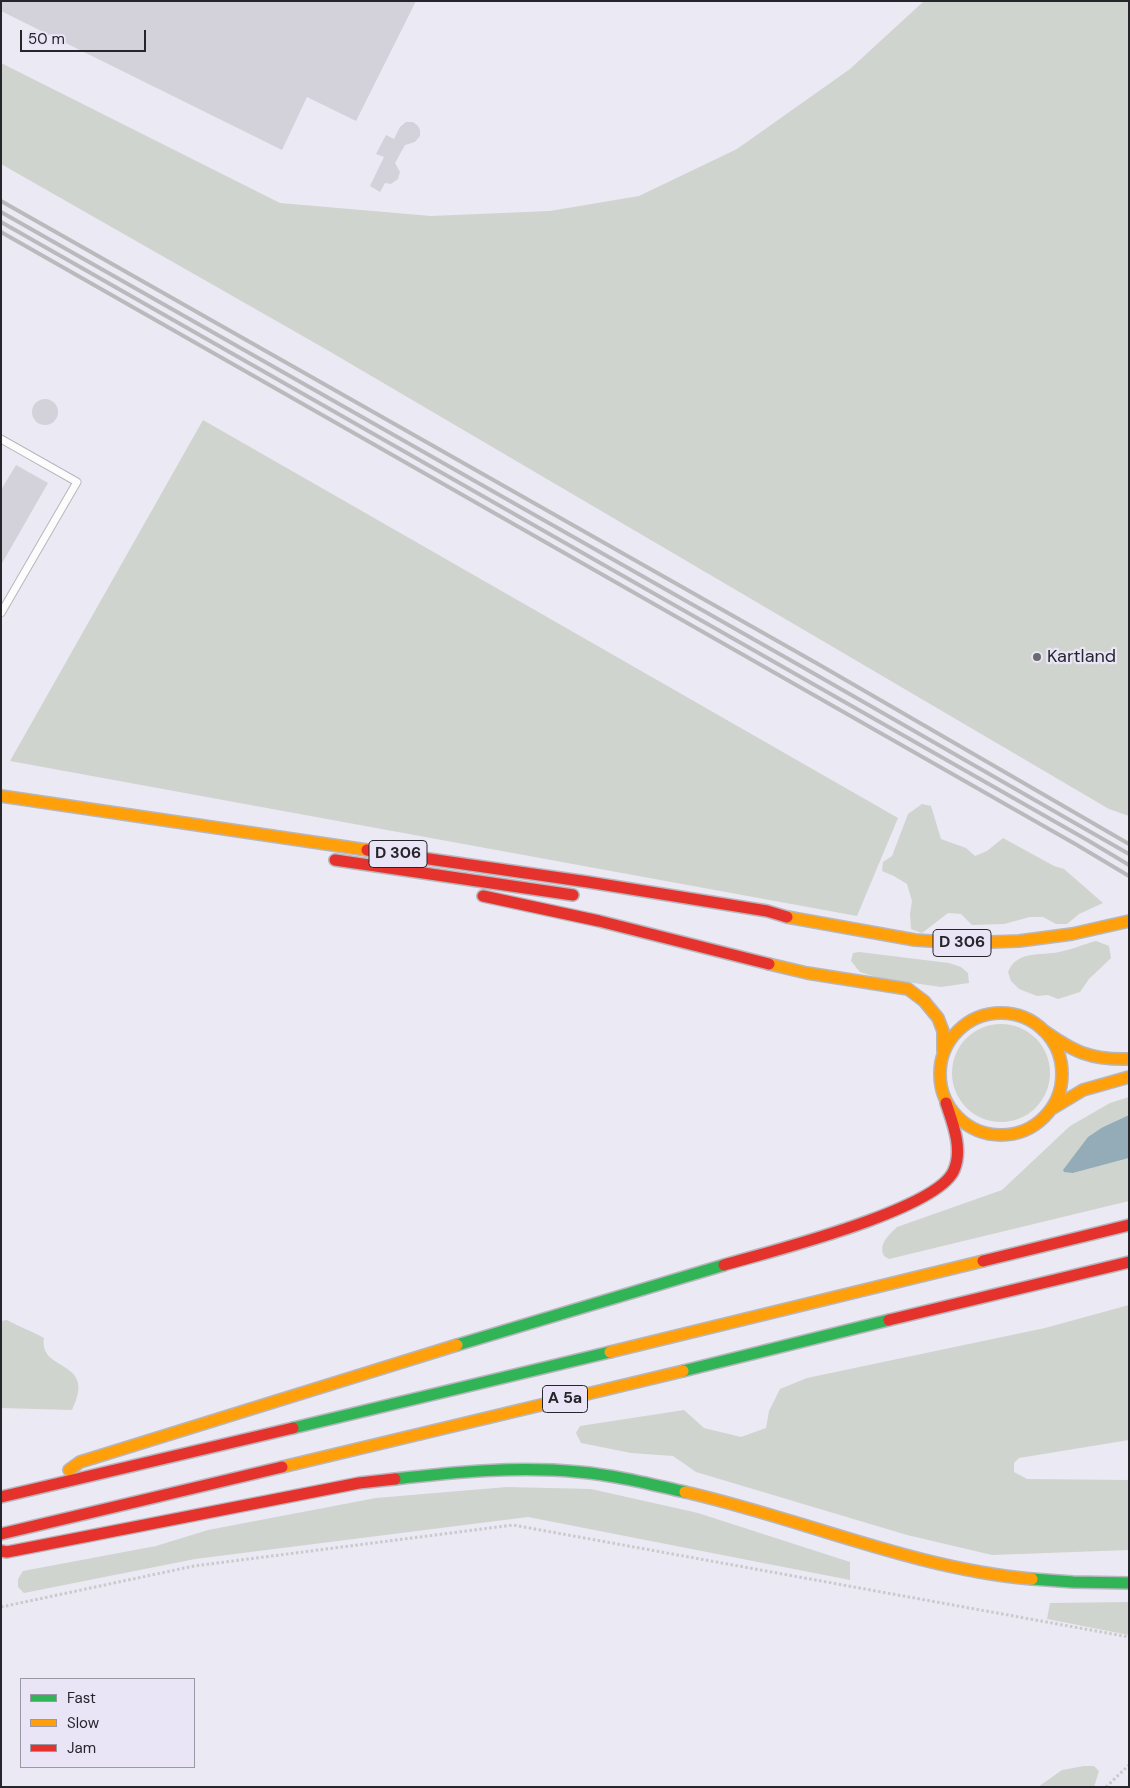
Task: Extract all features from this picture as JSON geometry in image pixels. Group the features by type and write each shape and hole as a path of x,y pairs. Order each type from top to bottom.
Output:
{"main road":[{"name":"D 306","path":"1,796 767,910 794,919 915,940 963,943 1019,941 1072,934 1129,921"},
{"name":"D 306","path":"324,859 589,897"},
{"path":"49,1486 80,1462 356,1376 866,1222 924,1198 943,1186 954,1172 957,1153 954,1128 941,1088 939,1070 943,1050 943,1030 936,1016 919,996 908,989 807,973 598,921 478,895 452,878"},
{"name":"D 306","path":"706,913 764,920 794,919"},
{"path":"943,1050 954,1032 972,1020 991,1012 1012,1014 1031,1020 1068,1048 1085,1056 1107,1060 1129,1059"},
{"path":"1043,1030 1058,1048 1063,1068 1062,1088 1053,1108"},
{"path":"946,1103 957,1118 973,1129 992,1136 1014,1134 1035,1126 1053,1108 1083,1090 1129,1077"},
{"name":"A 5a","path":"1,1497 484,1383 1129,1225"},
{"name":"A 5a","path":"1,1534 1129,1262"},
{"path":"1,1551 7,1552 359,1483 455,1472 523,1470 579,1472 649,1484 721,1500 865,1544 940,1563 1010,1577 1073,1582 1129,1583"}],"lane":[{"path":"1,439 77,482 1,613"}],"path":[{"path":"1,1607 194,1566 513,1525 1129,1637"},
{"path":"1106,1787 1129,1765"}],"shaded area":[{"path":"924,1 1129,1 1129,816 1109,809 322,347 1,164 1,63 280,203 431,216 550,211 639,196 737,149 850,69"},
{"path":"203,420 898,818 857,916 10,761"},
{"path":"922,804 931,806 941,839 966,848 975,856 987,851 1003,838 1054,866 1064,869 1103,903 1079,914 1067,924 1056,924 1043,917 1030,917 1004,924 972,925 961,914 948,913 922,933 911,929 910,914 912,901 907,884 882,871 883,862 892,856 908,814"},
{"path":"1096,941 1109,946 1111,958 1089,979 1080,992 1058,999 1048,995 1037,996 1019,989 1011,981 1008,972 1017,960 1023,957 1064,951"},
{"path":"859,952 949,963 961,967 968,973 969,983 941,987 879,978 860,972 851,961 853,953"},
{"path":"1001,1024 1020,1028 1036,1038 1046,1054 1050,1073 1046,1092 1036,1108 1020,1118 1001,1122 982,1118 966,1108 956,1092 952,1073 956,1054 966,1038 982,1028"},
{"path":"1129,1097 1129,1115 1103,1127 1073,1173 1129,1158 1129,1201 889,1259 884,1256 883,1244 897,1227 1002,1190 1070,1126 1110,1103"},
{"path":"1129,1305 1129,1440 1019,1458 1014,1463 1014,1472 1027,1479 1129,1480 1129,1550 992,1555 907,1535 696,1472 673,1456 631,1453 581,1443 576,1433 580,1426 684,1410 704,1428 741,1437 766,1428 769,1411 780,1389 807,1378 1045,1328"},
{"path":"7,1320 44,1338 45,1349 50,1357 73,1374 78,1382 78,1393 72,1410 1,1408 1,1321"},
{"path":"507,1487 591,1489 698,1513 850,1562 850,1580 528,1517 195,1559 24,1593 18,1587 18,1579 23,1571 156,1546 208,1530 376,1498"},
{"path":"1129,1602 1129,1635 1047,1619 1050,1603"},
{"path":"1094,1766 1099,1771 1094,1787 1038,1787 1062,1770"}],"water":[{"path":"1129,1115 1129,1158 1073,1173 1064,1172 1063,1170 1088,1137 1103,1127"}],"building":[{"path":"1,1 416,1 356,121 307,97 282,150 1,11"},
{"path":"406,122 413,122 418,126 420,136 415,142 405,145 395,163 400,172 398,179 391,184 385,183 380,192 370,186 384,157 376,154 386,135 394,139 400,127"},
{"path":"45,399 54,403 58,412 54,421 45,425 36,421 32,412 36,403"},
{"path":"16,465 48,483 1,565 1,490"}],"railway":[{"path":"1,201 818,664 1129,844"},
{"path":"1,212 1129,854"},
{"path":"1,222 1129,865"},
{"path":"1,232 1129,876"}],"traffic: fast":[{"path":"457,1345 724,1265"},
{"path":"683,1371 889,1320"},
{"path":"293,1428 610,1352"},
{"path":"395,1479 487,1471 556,1470 605,1475 685,1492"},
{"path":"1032,1579 1129,1583"}],"traffic: slow":[{"path":"1,796 367,850"},
{"path":"787,917 915,940 963,943 1019,941 1072,934 1129,921"},
{"path":"769,964 807,973 908,989 924,1001 938,1018 943,1031 943,1051"},
{"path":"1001,1013 1025,1017 1044,1031 1058,1050 1062,1074 1058,1098 1044,1117 1025,1131 1001,1135 977,1131 958,1117 944,1098 940,1074 944,1050 958,1031 977,1017 1001,1013"},
{"path":"1043,1030 1064,1044 1083,1053 1103,1058 1129,1059"},
{"path":"1053,1108 1083,1090 1129,1077"},
{"path":"610,1352 983,1261"},
{"path":"69,1470 80,1462 457,1345"},
{"path":"282,1467 683,1371"},
{"path":"685,1492 944,1565 1032,1579"}],"traffic: jam":[{"path":"367,850 588,882 767,911 787,917"},
{"path":"335,860 573,895"},
{"path":"483,896 599,921 769,964"},
{"path":"724,1265 849,1228 918,1200 941,1185 954,1170 958,1154 956,1136 946,1103"},
{"path":"983,1261 1129,1225"},
{"path":"889,1320 1129,1262"},
{"path":"1,1497 293,1428"},
{"path":"1,1534 282,1467"},
{"path":"1,1551 7,1552 359,1483 395,1479"}],"place":[{"name":"Kartland","path":"1037,657"}]}
